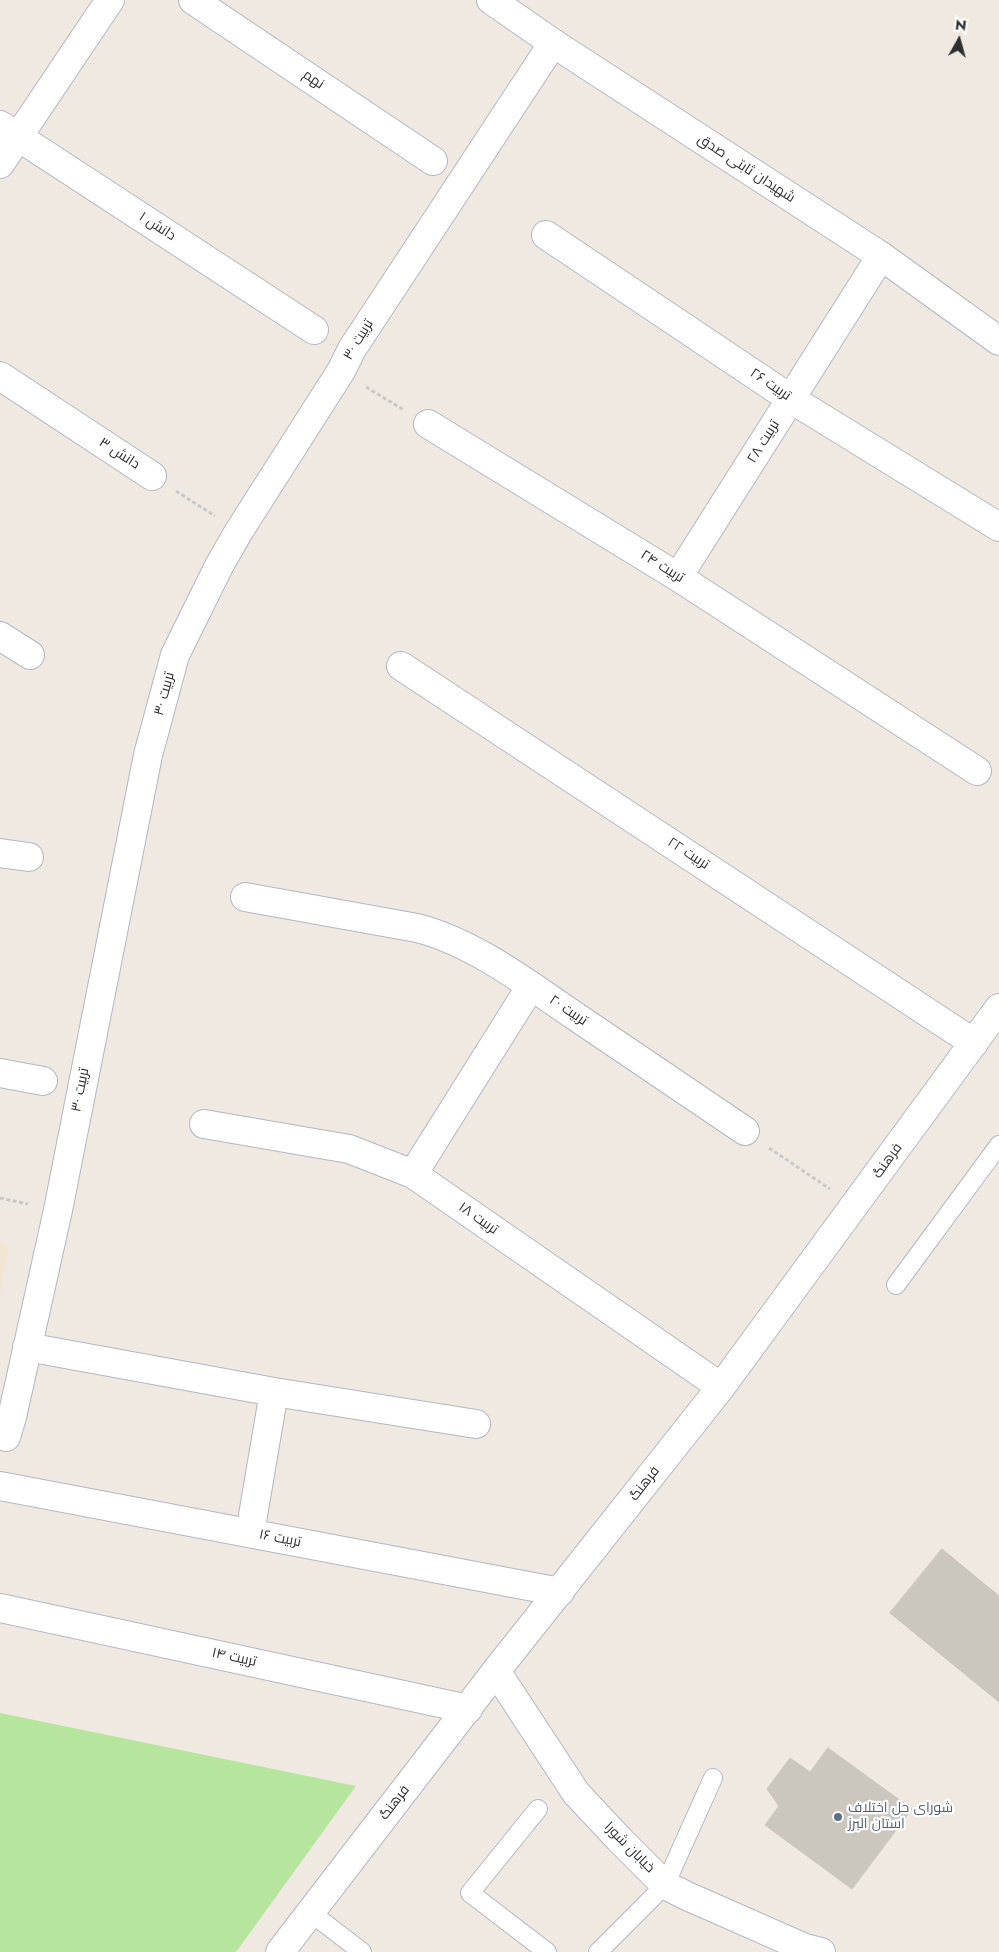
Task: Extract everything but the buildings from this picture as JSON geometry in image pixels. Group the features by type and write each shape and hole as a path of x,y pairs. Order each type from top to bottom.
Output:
{"street":[{"path":"0,164 9,131 110,0"},
{"name":"نهم","path":"193,0 433,161"},
{"name":"شهیدان ثابتی صدق","path":"491,0 553,43 881,256 999,341"},
{"name":"تربیت ۳۰","path":"3,1436 27,1347 58,1210 148,755 175,655 219,566 239,531 341,371 352,349 553,43"},
{"name":"دانش ۱","path":"9,131 314,330"},
{"name":"تربیت ۲۶","path":"546,235 791,399 999,527"},
{"name":"تربیت ۲۸","path":"678,577 881,256"},
{"name":"دانش ۳","path":"0,376 152,476"},
{"name":"تربیت ۲۴","path":"428,424 678,577 977,771"},
{"path":"0,636 30,655"},
{"name":"تربیت ۲۲","path":"401,666 974,1042"},
{"path":"0,852 29,857"},
{"name":"تربیت ۲۰","path":"245,897 417,928 439,934 457,942 531,986 745,1131"},
{"path":"413,1174 531,986"},
{"name":"فرهنگ","path":"280,1952 496,1671 722,1387 999,1008"},
{"path":"0,1073 43,1081"},
{"name":"تربیت ۱۸","path":"204,1124 349,1149 413,1174 722,1387"},
{"path":"27,1347 274,1392 476,1424"},
{"path":"250,1533 274,1392"},
{"name":"تربیت ۱۶","path":"0,1486 560,1592"},
{"name":"تربیت ۱۴","path":"0,1608 468,1709"},
{"name":"خیابان شورا","path":"496,1671 576,1793 666,1885 686,1896 805,1948 821,1952"}],"lane":[{"path":"896,1285 999,1145"},
{"path":"608,1949 666,1885 713,1778"},
{"path":"538,1809 470,1893 547,1952"},
{"path":"310,1912 362,1952"}],"path":[{"path":"341,371 428,424"},
{"name":"دانش ۳","path":"152,476 239,531"},
{"path":"745,1131 855,1206"}],"shaded area":[{"path":"0,1243 9,1245 0,1294"}],"green space":[{"path":"0,1713 356,1786 236,1952 0,1952"}],"place":[{"name":"شورای حل اختلاف استان البرز","path":"838,1817"}]}
